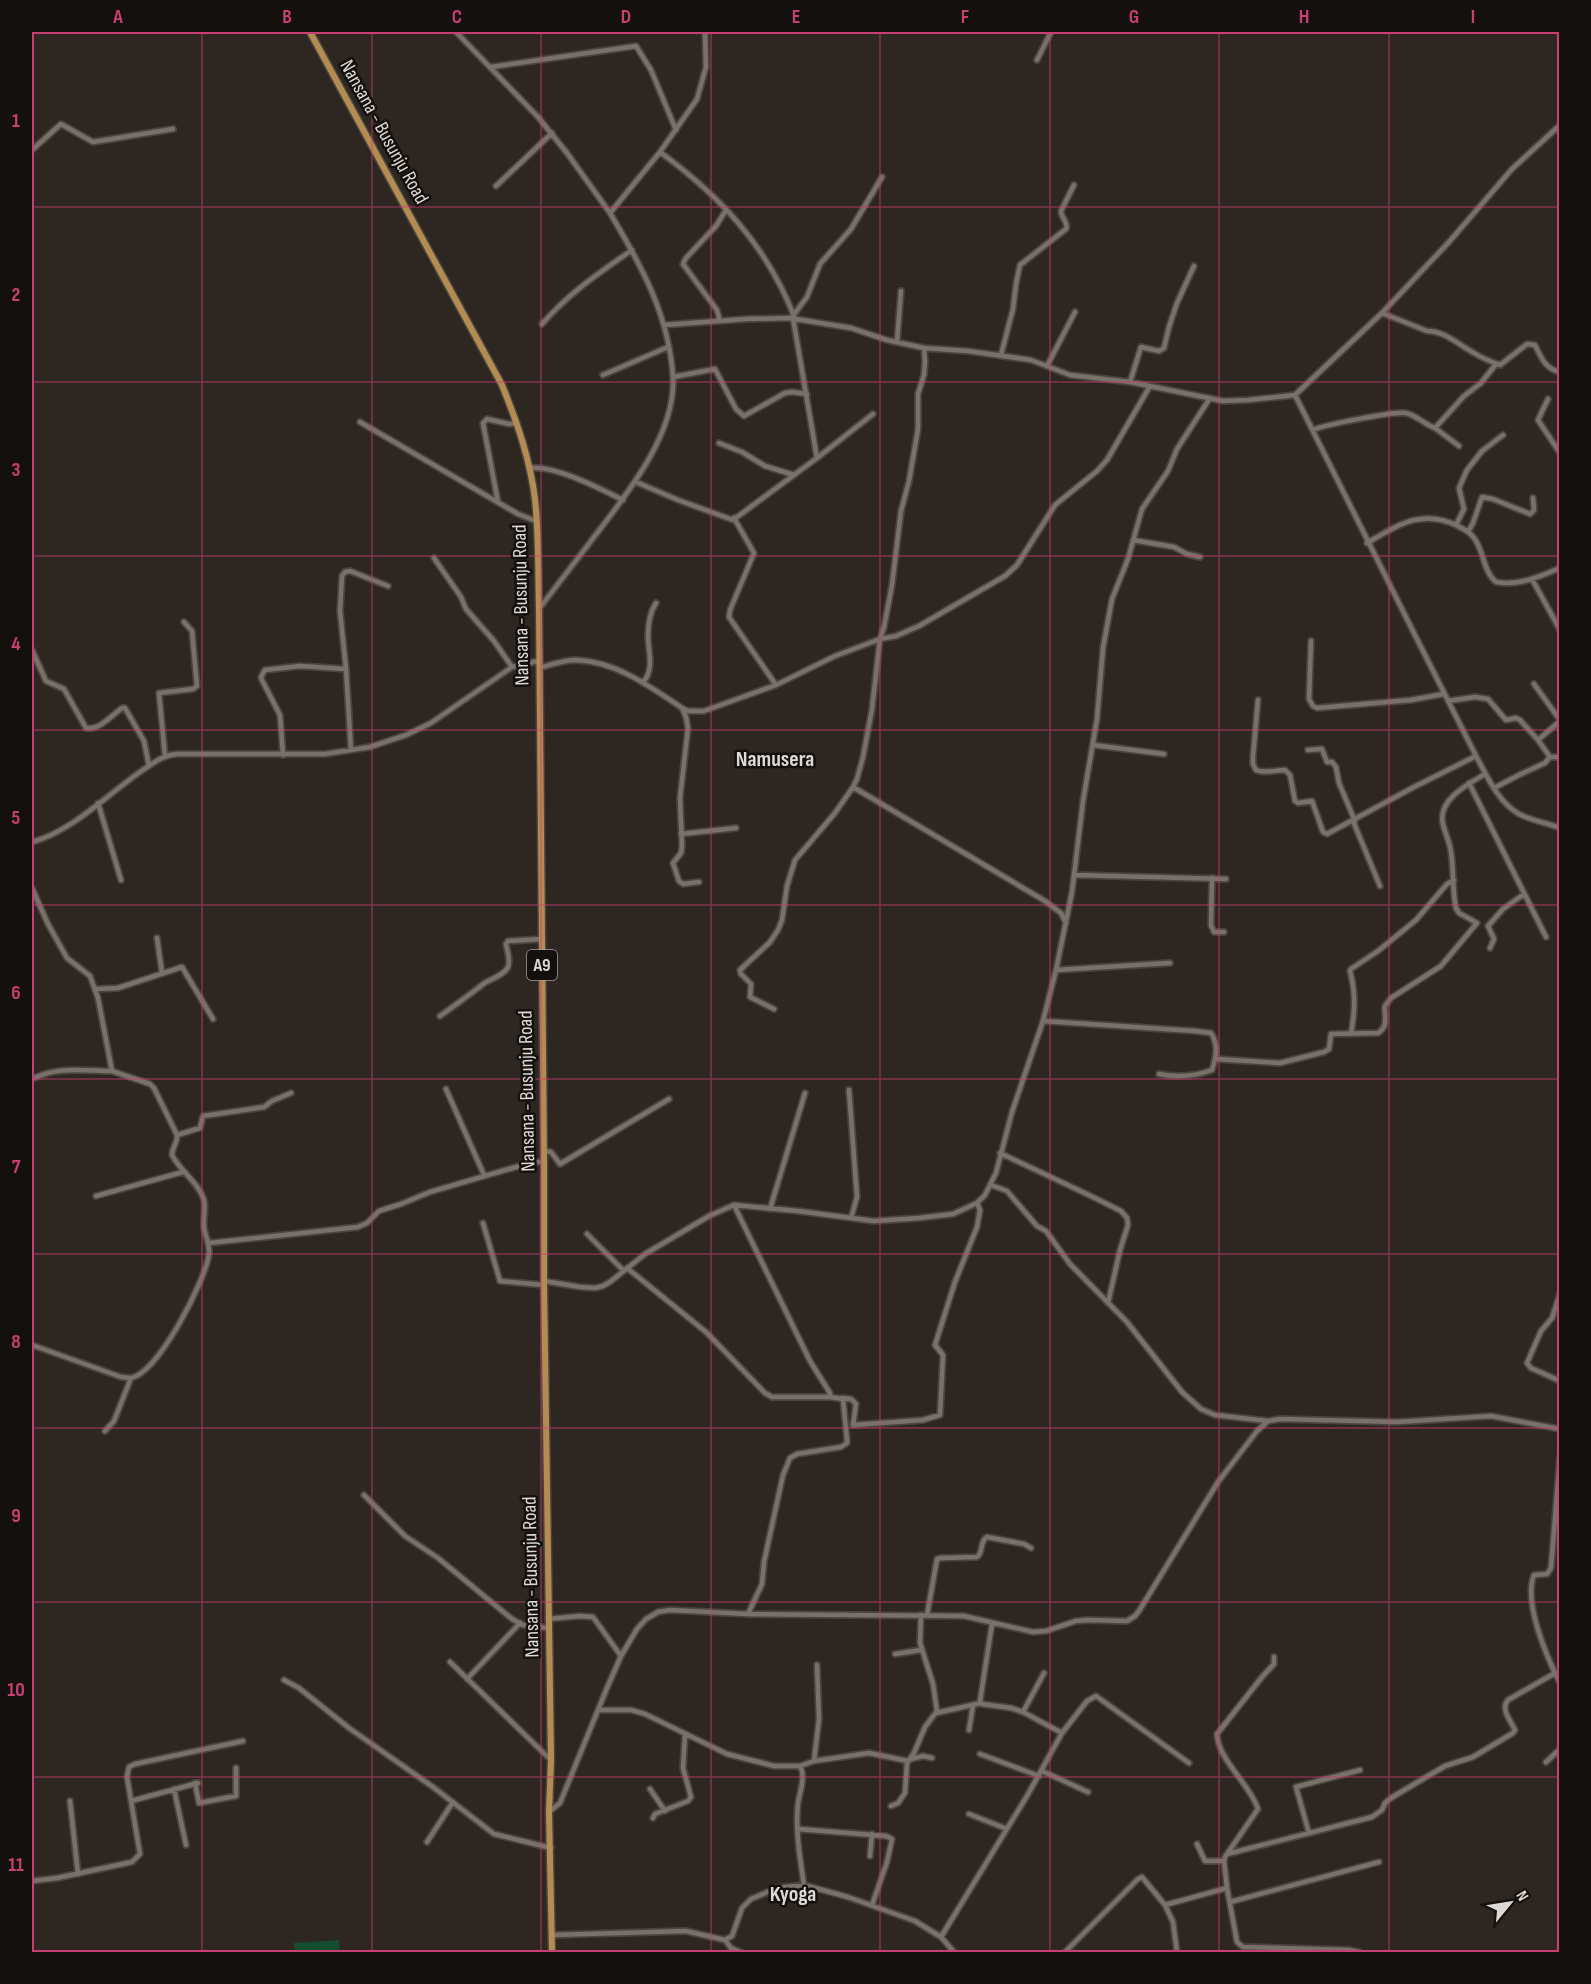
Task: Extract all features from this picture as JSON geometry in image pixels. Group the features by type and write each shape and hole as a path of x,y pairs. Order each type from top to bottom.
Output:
{"main road":[{"name":"Nansana - Busunju Road","path":"310,32 502,385 517,423 530,468 536,521 539,609 552,1953"}],"street":[{"path":"456,32 552,133 610,213 648,281 664,325 673,377 672,395 663,430 636,482 539,609"},
{"path":"610,213 660,152 697,99 706,67 705,32"},
{"path":"1037,60 1051,32"},
{"path":"491,67 636,46 649,65 676,130"},
{"path":"32,150 61,124 93,142 173,129"},
{"path":"664,325 792,318 851,328 924,348 968,351 1031,360 1070,375 1130,382 1223,401 1295,395 1382,313 1449,242 1512,169 1560,125"},
{"path":"496,186 552,133"},
{"path":"660,152 684,170 726,210 759,248 780,283 792,318 817,458"},
{"path":"792,318 807,297 820,264 851,229 882,177"},
{"path":"1001,356 1013,309 1020,265 1066,229 1061,211 1074,184"},
{"path":"718,321 717,310 683,264 716,226 726,210"},
{"path":"542,324 576,290 632,250"},
{"path":"1130,382 1141,346 1159,351 1164,348 1177,303 1194,266"},
{"path":"897,342 901,291"},
{"path":"1047,366 1074,312"},
{"path":"1382,313 1427,331 1435,331 1496,364 1504,363 1527,344 1532,344 1535,345 1545,364 1550,369 1560,372"},
{"path":"603,375 668,347"},
{"path":"774,1009 750,997 751,984 740,970 770,942 778,930 795,860 836,813 853,787 863,757 872,709 880,639 892,585 901,510 909,481 918,429 918,394 925,361 924,348"},
{"path":"1435,428 1473,387 1481,383 1496,364"},
{"path":"673,377 715,369 736,409 744,416 785,393 807,394"},
{"path":"32,842 80,817 165,756 177,754 325,754 387,742 423,727 512,667 588,661 643,682 688,711 704,711 776,685 835,656 919,626 1011,571 1055,505 1107,460 1150,386"},
{"path":"1295,395 1444,694 1494,789 1519,814 1560,828"},
{"path":"483,1223 500,1281 596,1288 610,1282 645,1254 709,1216 734,1206 798,1211 874,1221 953,1214 977,1203 985,1195 991,1185 1043,1021 1056,970 1074,875 1083,801 1100,699 1103,648 1112,599 1128,559 1142,509 1168,471 1177,449 1210,398"},
{"path":"1548,399 1538,420 1560,453"},
{"path":"1313,430 1363,418 1405,412 1435,428 1458,446"},
{"path":"636,482 734,519 873,414"},
{"path":"498,502 483,423 487,419 509,424 517,423"},
{"path":"360,422 518,514 536,521"},
{"path":"1456,525 1464,509 1459,488 1467,470 1482,451 1503,435"},
{"path":"719,443 742,452 765,466 794,475"},
{"path":"530,468 539,467 587,482 623,500"},
{"path":"1468,532 1482,497 1494,499 1530,514 1534,510 1533,498"},
{"path":"1368,543 1418,518 1437,519 1456,525 1476,540 1489,575 1496,582 1512,583 1532,579 1560,568"},
{"path":"734,519 754,553 729,617 776,685"},
{"path":"1133,540 1174,547 1187,554 1200,557"},
{"path":"434,558 461,597 466,609 494,640 512,667"},
{"path":"351,750 340,611 342,576 345,572 350,571 388,586"},
{"path":"1532,579 1560,630"},
{"path":"643,682 648,675 650,660 648,634 652,611 656,603"},
{"path":"165,756 159,693 193,689 197,684 192,631 184,622"},
{"path":"1311,641 1309,699 1317,708 1444,694"},
{"path":"32,650 46,681 64,689 86,728 95,728 125,708 144,741 149,766"},
{"path":"283,755 280,715 262,681 265,670 300,666 346,669"},
{"path":"1534,684 1560,720 1538,740"},
{"path":"1448,701 1474,697 1488,699 1506,720 1516,718 1520,720 1550,757"},
{"path":"1258,700 1253,764 1256,770 1261,772 1285,770 1290,775 1295,801 1314,803 1323,832 1330,833 1476,756"},
{"path":"682,708 688,728 680,798 681,853 673,863 679,881 686,885 699,882"},
{"path":"1093,745 1164,754"},
{"path":"1308,750 1322,749 1327,762 1332,762 1336,767 1339,783 1380,885"},
{"path":"1550,757 1560,757"},
{"path":"1494,789 1545,764 1550,757"},
{"path":"1485,774 1469,783 1447,803 1442,817 1450,844 1456,908 1459,913 1488,926 1494,939 1490,948"},
{"path":"1469,783 1546,937"},
{"path":"853,787 1045,901 1060,913 1066,922"},
{"path":"98,803 121,880"},
{"path":"681,834 736,828"},
{"path":"1074,875 1226,879"},
{"path":"1212,878 1211,925 1214,933 1224,932"},
{"path":"1351,1034 1355,1016 1353,1006 1355,989 1351,969 1378,951 1416,920 1454,880"},
{"path":"32,888 67,958 90,975 96,989 112,1071"},
{"path":"1488,926 1503,909 1524,894"},
{"path":"1216,1059 1280,1063 1324,1052 1329,1049 1331,1034 1359,1032 1378,1034 1386,1024 1385,1006 1391,998 1441,966 1477,923"},
{"path":"157,938 162,973"},
{"path":"440,1016 482,985 503,973 509,966 506,944 508,941 542,939"},
{"path":"1056,970 1170,963"},
{"path":"96,989 118,988 179,967 184,968 213,1019"},
{"path":"1043,1021 1211,1033 1214,1038 1216,1059 1212,1070 1202,1074 1183,1076 1159,1074"},
{"path":"32,1079 47,1071 112,1071 150,1084 177,1136 178,1140 172,1149 172,1155 204,1199 204,1226 210,1252 187,1311 171,1338 150,1364 131,1378 114,1421 105,1431"},
{"path":"446,1089 484,1175"},
{"path":"849,1090 857,1197 851,1218"},
{"path":"177,1136 200,1128 203,1116 254,1110 291,1093"},
{"path":"770,1209 805,1093"},
{"path":"544,1151 551,1152 560,1164 669,1099"},
{"path":"1000,1153 1121,1211 1127,1218 1128,1225 1108,1303"},
{"path":"209,1244 358,1227 367,1223 379,1211 447,1186 533,1162 544,1162"},
{"path":"96,1196 183,1172"},
{"path":"991,1185 1006,1191 1037,1226 1046,1231 1070,1264 1147,1346 1182,1392 1205,1412 1268,1421 1280,1419 1397,1422 1483,1416 1560,1429"},
{"path":"587,1234 625,1269 706,1332 765,1393 772,1397 851,1399 856,1404 853,1425 923,1420 940,1415 943,1355 935,1345 955,1282 977,1227 980,1210 977,1203"},
{"path":"734,1206 830,1397"},
{"path":"1560,1294 1552,1318 1541,1331 1527,1363 1531,1368 1560,1381"},
{"path":"32,1345 121,1377 131,1378"},
{"path":"748,1614 762,1584 764,1562 783,1475 790,1458 797,1454 841,1447 847,1443 842,1398"},
{"path":"549,1812 560,1803 621,1656 637,1629 646,1619 658,1612 670,1610 748,1614 963,1616 1033,1632 1046,1631 1076,1621 1131,1619 1139,1611 1218,1482 1257,1431 1268,1421"},
{"path":"1560,1457 1551,1568 1547,1574 1534,1575 1532,1587 1538,1632 1560,1683"},
{"path":"363,1495 405,1536 438,1558 512,1619 520,1623 548,1628"},
{"path":"936,1713 933,1684 928,1664 921,1650 924,1615 937,1559 977,1557 980,1554 983,1539 987,1537 1024,1544 1031,1548"},
{"path":"548,1619 593,1617 621,1656"},
{"path":"467,1679 520,1623"},
{"path":"981,1703 992,1624"},
{"path":"895,1654 921,1650"},
{"path":"1274,1657 1274,1664 1217,1734 1218,1745 1258,1809 1224,1861 1237,1942 1243,1947 1349,1950 1359,1953"},
{"path":"450,1662 550,1760"},
{"path":"814,1761 819,1719 817,1665"},
{"path":"1023,1712 1044,1673"},
{"path":"1227,1854 1372,1816 1382,1810 1391,1798 1416,1783 1445,1766 1473,1757 1513,1733 1515,1730 1505,1703 1554,1673"},
{"path":"284,1680 298,1688 494,1834 551,1848"},
{"path":"940,1937 1062,1733 1093,1696 1189,1763"},
{"path":"891,1806 898,1803 905,1793 906,1767 925,1727 936,1713 981,1703 985,1706 1011,1708 1023,1712 1062,1733"},
{"path":"969,1731 973,1705"},
{"path":"598,1710 631,1710 645,1714 727,1754 774,1766 800,1766 814,1761 869,1753 909,1760 923,1756 932,1758"},
{"path":"653,1818 655,1814 688,1801 691,1797 683,1768 686,1735"},
{"path":"32,1881 78,1874 132,1862 139,1858 127,1776 129,1767 243,1741"},
{"path":"1546,1762 1560,1749"},
{"path":"980,1755 1040,1773 1088,1792"},
{"path":"800,1766 802,1772 798,1828 804,1885"},
{"path":"131,1801 196,1783 199,1803 236,1796 236,1768"},
{"path":"1309,1833 1296,1788 1360,1770"},
{"path":"174,1789 186,1845"},
{"path":"650,1789 665,1811"},
{"path":"70,1802 78,1874"},
{"path":"427,1842 453,1802"},
{"path":"969,1814 1006,1829"},
{"path":"798,1828 872,1834 892,1839 872,1905"},
{"path":"870,1856 872,1834"},
{"path":"1197,1844 1205,1861 1224,1861"},
{"path":"1230,1902 1379,1862"},
{"path":"1065,1953 1137,1879 1142,1877 1165,1905 1173,1922 1177,1953"},
{"path":"725,1940 732,1936 742,1908 751,1899 777,1888 804,1885 821,1888 915,1921 940,1937 954,1953"},
{"path":"1165,1905 1227,1888"},
{"path":"552,1935 686,1931 725,1940 732,1950 740,1953"}],"green space":[{"path":"339,1940 340,1952 295,1952 294,1943"}],"district":[{"name":"Namusera","path":"775,759"},
{"name":"Kyoga","path":"793,1894"}]}
